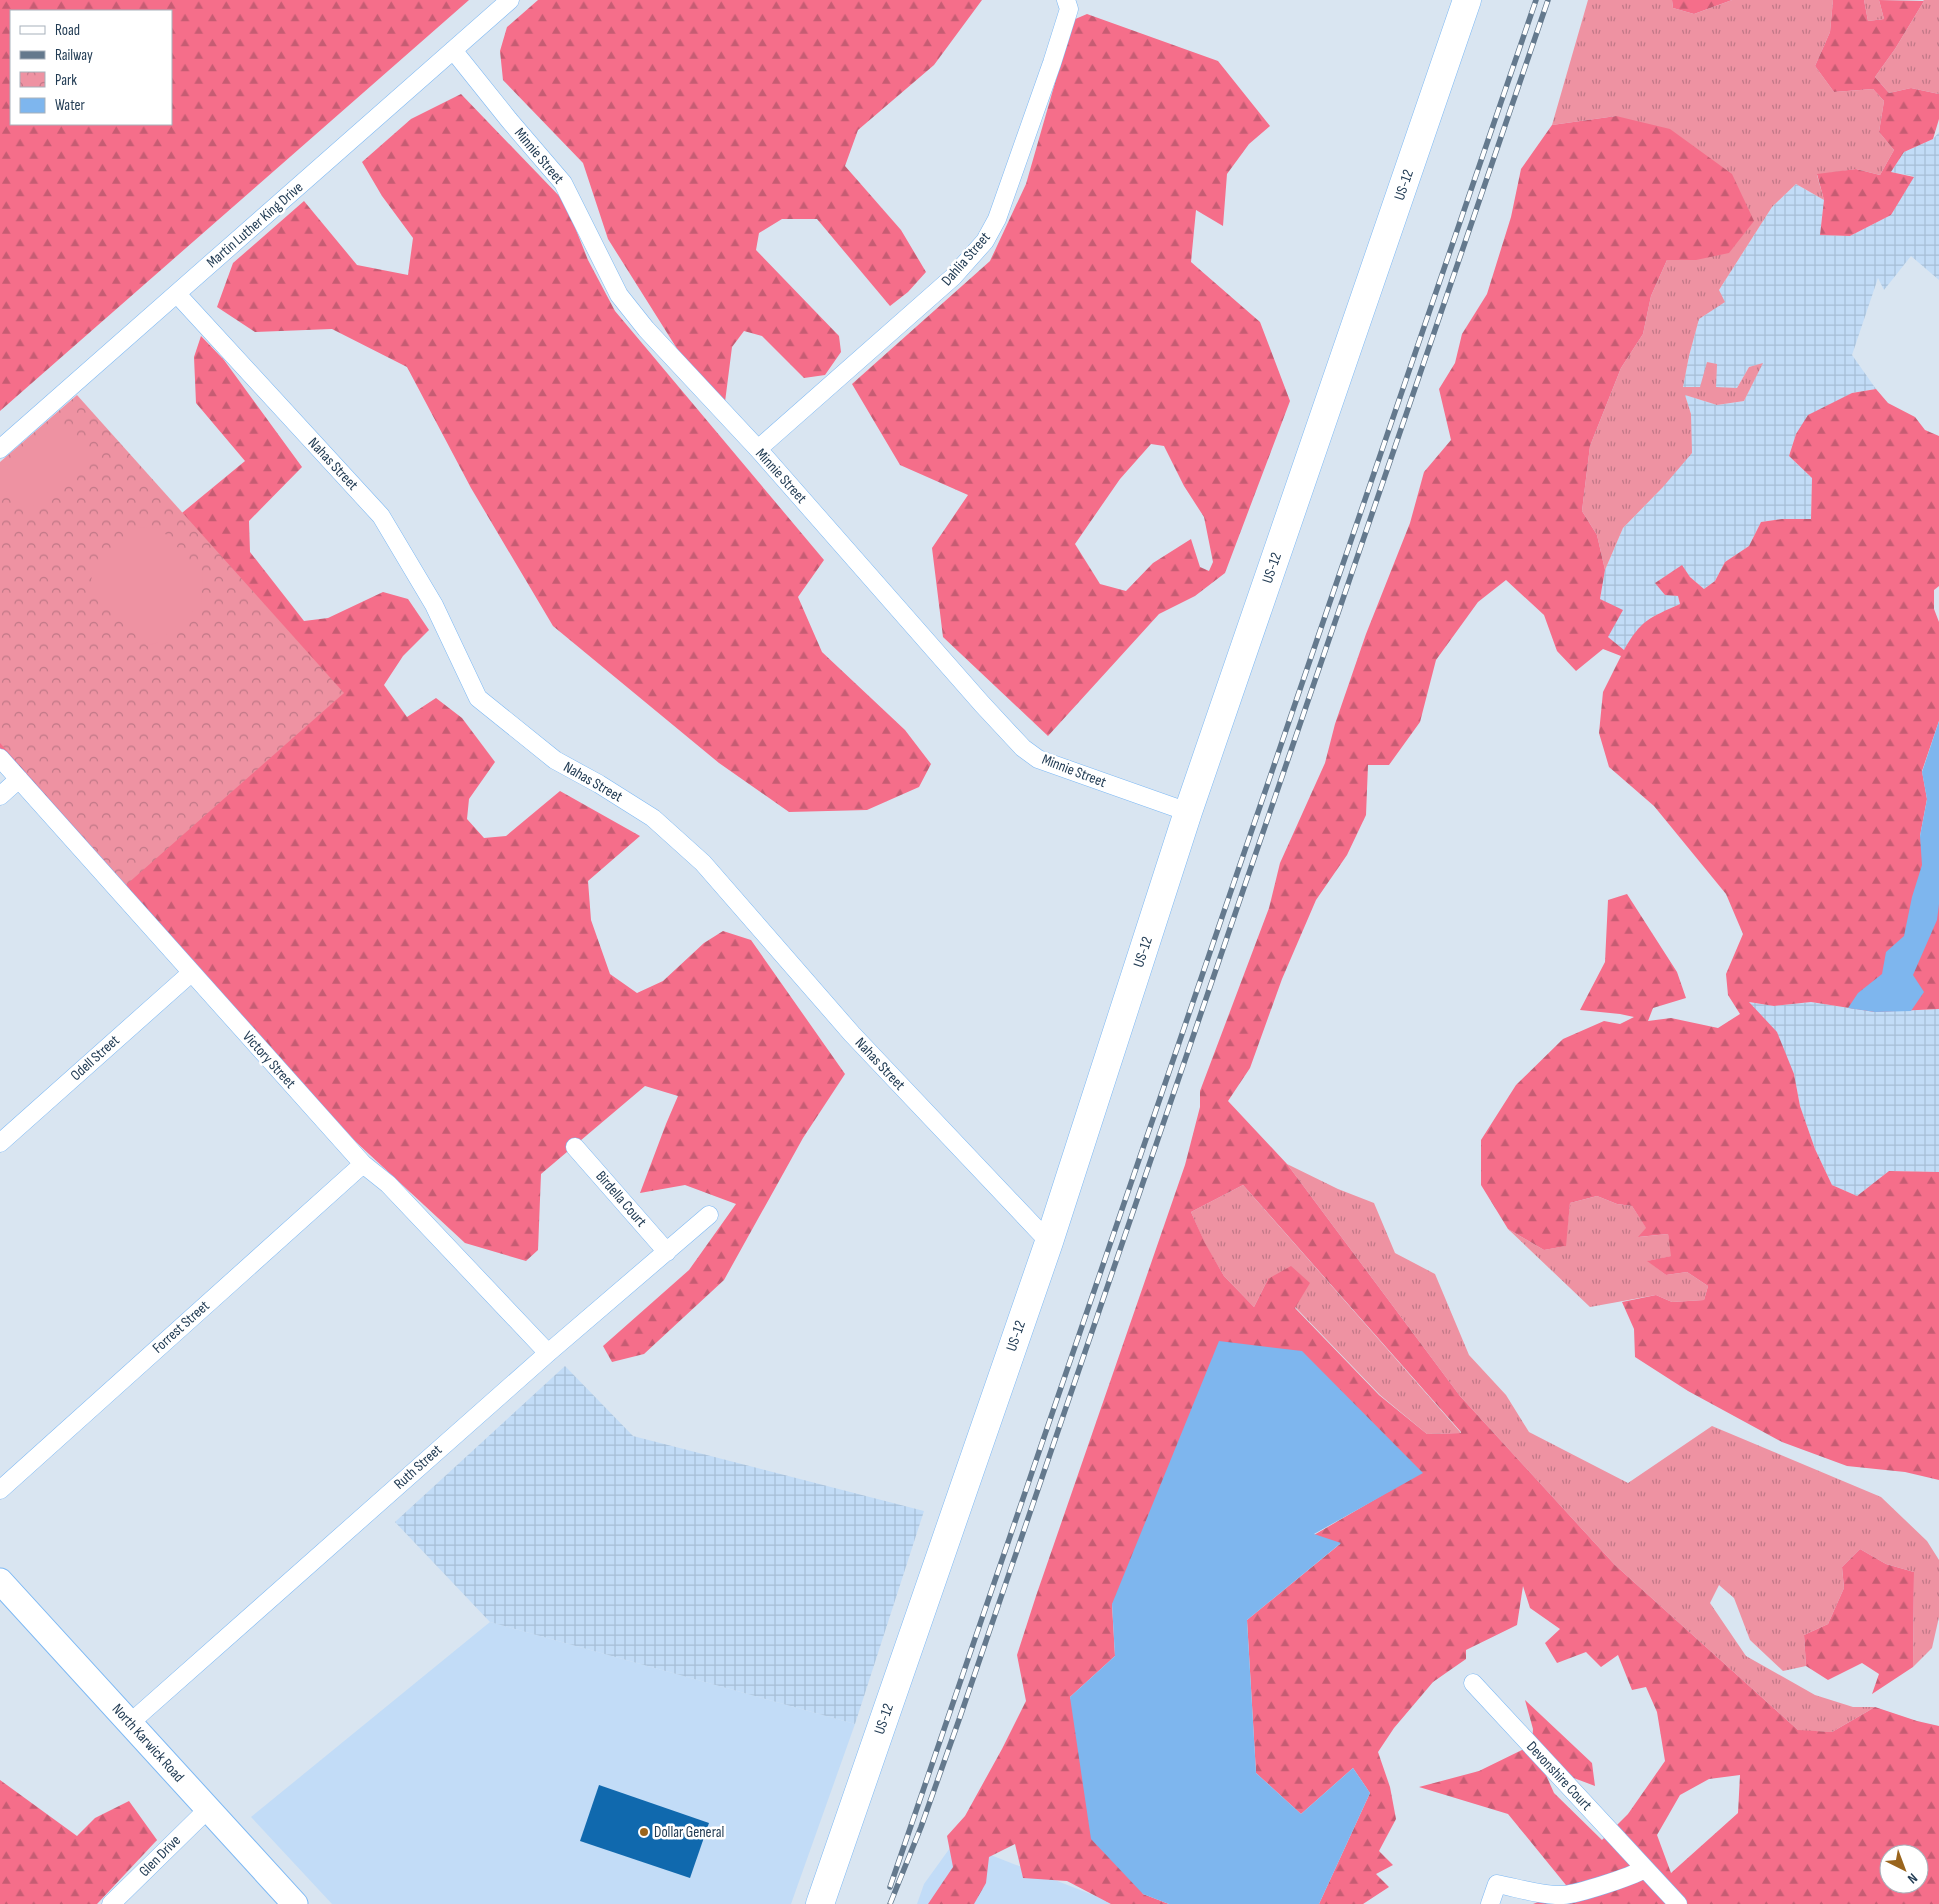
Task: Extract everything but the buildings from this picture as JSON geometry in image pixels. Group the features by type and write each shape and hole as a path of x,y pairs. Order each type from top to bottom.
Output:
{"main road":[{"name":"US-12","path":"820,1904 1049,1242 1188,812 1468,0"}],"street":[{"name":"Martin Luther King Drive","path":"0,449 510,0"},
{"name":"Dahlia Street","path":"758,449 952,277 984,241 997,219 1052,64 1069,10 1066,0"},
{"name":"Minnie Street","path":"453,50 509,120 564,183 619,295 646,329 758,449 1023,748 1038,759 1188,812"},
{"name":"Nahas Street","path":"177,294 381,516 434,605 478,698 556,760 653,818 703,863 852,1034 1049,1242"},
{"name":"Victory Street","path":"0,758 363,1164 388,1184 548,1352"},
{"path":"0,796 19,779"},
{"name":"Odell Street","path":"0,1143 191,973"},
{"name":"Birdella Court","path":"575,1147 667,1252"},
{"name":"Forrest Street","path":"0,1490 363,1164"},
{"name":"Ruth Street","path":"130,1723 548,1352 709,1215"},
{"name":"North Karwick Road","path":"0,1581 295,1904"},
{"name":"Devonshire Court","path":"1473,1683 1678,1904"},
{"name":"Glen Drive","path":"111,1904 208,1809"},
{"path":"1490,1904 1497,1884 1563,1894 1609,1882 1644,1868"}],"shaded area":[{"path":"1939,132 1939,280 1911,256 1884,290 1878,278 1852,355 1876,389 1852,393 1796,434 1789,456 1812,478 1811,520 1782,519 1761,522 1749,546 1725,562 1715,581 1704,589 1690,577 1682,566 1656,582 1665,595 1678,596 1680,604 1650,618 1624,650 1608,637 1600,599 1605,570 1623,528 1663,487 1691,414 1685,395 1717,405 1744,401 1762,364 1749,367 1737,388 1683,387 1699,319 1711,311 1719,290 1772,207 1796,184 1824,200 1820,235 1850,236 1891,215 1913,176 1891,172 1904,152 1933,139"},
{"path":"1748,1002 1774,1006 1811,1002 1875,1012 1939,1009 1939,1172 1889,1171 1857,1196 1832,1185 1815,1149 1800,1106 1794,1074 1761,1017"},
{"path":"565,1366 633,1436 924,1511 855,1724 490,1622 395,1522"},
{"path":"490,1622 855,1724 791,1904 332,1904 251,1817"},
{"path":"955,1841 1116,1904 917,1904 924,1884"}],"green space":[{"path":"0,0 469,0 0,411"},
{"path":"538,0 982,0 934,65 858,130 845,166 901,230 926,272 908,292 890,306 817,219 782,219 759,233 756,250 839,336 841,352 825,375 804,378 762,336 744,331 732,347 725,402 681,355 608,239 583,163 503,80 500,51 507,27"},
{"path":"1588,0 1672,0 1673,8 1694,14 1732,0 1833,0 1830,32 1815,66 1834,92 1873,89 1884,101 1879,132 1894,150 1880,175 1856,169 1817,175 1824,200 1796,184 1772,207 1719,290 1725,302 1699,319 1683,387 1700,387 1707,362 1717,364 1716,387 1737,388 1749,367 1763,363 1744,401 1717,405 1685,395 1691,414 1692,453 1663,487 1623,528 1605,570 1597,535 1582,511 1590,446 1621,368 1643,334 1651,296 1667,260 1696,260 1616,116 1552,125"},
{"path":"1672,0 1732,0 1694,14 1673,8"},
{"path":"1833,0 1864,0 1868,21 1884,19 1879,0 1924,1 1895,49 1875,77 1889,93 1911,88 1939,94 1939,119 1933,139 1904,152 1891,172 1914,177 1891,215 1850,236 1820,235 1824,200 1817,174 1856,169 1880,175 1894,150 1879,132 1884,101 1873,89 1834,92 1815,66 1830,32"},
{"path":"1864,0 1879,0 1884,19 1868,21"},
{"path":"1923,0 1939,0 1939,94 1911,88 1889,93 1875,77 1895,49"},
{"path":"1087,14 1218,61 1270,126 1249,144 1227,174 1223,226 1196,210 1191,262 1260,322 1290,401 1225,573 1195,596 1159,614 1048,736 943,637 932,548 968,495 900,465 852,384 990,261 1026,184 1073,20","holes":["1151,444 1164,446 1184,486 1204,517 1213,562 1209,571 1200,567 1191,539 1153,563 1126,591 1100,584 1075,544 1120,479"]},
{"path":"461,94 565,202 588,260 615,311 824,560 798,597 822,652 905,730 931,764 919,787 867,810 789,812 719,763 553,626 471,488 407,367 332,329 255,332 217,307 233,263 304,201 357,265 408,275 413,238 382,196 362,162 411,119"},
{"path":"1616,116 1670,129 1732,174 1754,221 1729,253 1696,260 1667,260 1651,296 1643,334 1621,368 1590,446 1582,511 1597,535 1605,570 1600,599 1623,610 1608,637 1624,650 1636,632 1647,621 1680,604 1678,596 1665,595 1655,583 1682,565 1690,577 1704,589 1715,581 1725,562 1749,546 1761,522 1782,519 1811,519 1812,478 1789,456 1796,434 1808,415 1852,393 1876,389 1888,403 1915,417 1925,430 1939,436 1939,586 1934,590 1934,609 1939,622 1939,721 1922,771 1927,799 1920,836 1939,857 1939,1009 1875,1012 1811,1002 1774,1006 1749,1002 1777,1032 1794,1074 1800,1106 1815,1149 1832,1185 1857,1196 1889,1171 1939,1172 1939,1480 1905,1472 1847,1466 1782,1442 1688,1391 1635,1357 1634,1329 1622,1302 1656,1295 1672,1302 1704,1300 1708,1286 1687,1272 1666,1275 1647,1261 1671,1256 1668,1234 1638,1237 1646,1228 1632,1206 1617,1204 1597,1196 1570,1203 1566,1246 1544,1250 1508,1229 1481,1185 1481,1140 1516,1085 1563,1039 1604,1021 1620,1024 1634,1017 1580,1010 1605,962 1608,900 1627,894 1677,972 1686,998 1653,1008 1648,1021 1671,1018 1718,1028 1740,1014 1728,995 1726,974 1743,934 1726,894 1654,806 1609,767 1599,733 1603,692 1621,656 1603,649 1576,671 1557,651 1544,615 1506,580 1478,602 1436,660 1420,722 1389,765 1368,765 1366,815 1347,855 1316,900 1282,979 1250,1068 1228,1101 1287,1164 1460,1396 1615,1565 1798,1730 1832,1732 1875,1707 1939,1726 1939,1904 1533,1904 1570,1890 1508,1814 1419,1787 1479,1771 1532,1745 1533,1729 1525,1700 1592,1763 1595,1786 1542,1766 1554,1793 1602,1840 1628,1814 1665,1761 1657,1712 1646,1687 1632,1690 1618,1655 1601,1667 1586,1652 1557,1663 1545,1643 1560,1629 1530,1608 1523,1586 1517,1625 1466,1650 1466,1659 1433,1682 1394,1728 1378,1752 1390,1787 1396,1819 1379,1851 1393,1865 1376,1874 1389,1887 1363,1904 1319,1904 1370,1793 1353,1768 1301,1814 1256,1773 1247,1620 1340,1544 1314,1535 1422,1472 1112,1604 1115,1656 1070,1697 1143,1894 1169,1904 1111,1904 1067,1881 1023,1878 1015,1844 989,1857 986,1883 974,1904 928,1904 953,1867 947,1836 965,1816 1026,1701 1017,1655 1036,1596 1185,1165 1200,1107 1200,1091 1269,908 1280,863 1325,763 1335,724 1366,634 1410,523 1424,472 1451,440 1439,389 1455,363 1462,334 1487,294 1511,217 1521,169 1552,125","holes":["1243,1185 1461,1432 1427,1434 1379,1395 1295,1308 1310,1283 1291,1266 1268,1279 1254,1307 1224,1276 1205,1243 1191,1212","1740,1775 1738,1813 1671,1873 1657,1835 1680,1795 1709,1779"]},
{"path":"201,336 224,360 302,467 249,521 250,552 304,621 328,618 383,592 408,599 429,630 403,656 384,685 407,717 436,698 462,718 495,762 469,799 467,819 484,838 506,836 560,791 640,836 588,881 591,920 610,974 637,993 663,981 704,943 723,931 751,940 845,1074 803,1138 724,1280 644,1354 612,1362 603,1346 689,1270 736,1204 685,1185 640,1193 678,1096 645,1086 541,1174 538,1250 526,1261 465,1243 356,1142 124,888 0,748 0,708 171,522 245,461 196,403 194,357"},
{"path":"77,395 344,693 126,885 0,743 0,462"},
{"path":"61,423 90,456 25,513 0,484 0,476"},
{"path":"159,527 203,575 201,604 158,642 147,646 90,587 93,570 138,528"},
{"path":"1287,1164 1338,1189 1374,1203 1395,1253 1435,1274 1469,1355 1506,1395 1529,1432 1628,1483 1712,1426 1881,1497 1927,1541 1939,1560 1939,1617 1932,1648 1913,1667 1914,1572 1886,1564 1860,1549 1842,1567 1844,1588 1828,1624 1804,1635 1806,1666 1783,1671 1750,1640 1734,1598 1719,1585 1710,1603 1746,1656 1815,1695 1853,1707 1875,1707 1832,1732 1799,1731 1615,1565 1460,1396"},
{"path":"1243,1185 1461,1433 1427,1434 1380,1395 1268,1279 1254,1307 1224,1276 1205,1244 1191,1212"},
{"path":"1597,1196 1617,1204 1632,1206 1647,1229 1639,1237 1668,1234 1672,1256 1648,1261 1666,1275 1687,1272 1708,1286 1704,1300 1672,1302 1656,1295 1590,1307 1508,1229 1544,1250 1565,1246 1570,1203"},
{"path":"1860,1549 1886,1564 1914,1572 1913,1667 1872,1694 1879,1674 1862,1663 1828,1680 1806,1666 1804,1635 1828,1624 1844,1588 1842,1567"},
{"path":"0,1780 77,1836 95,1818 129,1801 157,1840 97,1904 0,1904"}],"water":[{"path":"1939,721 1939,904 1937,920 1913,975 1924,992 1911,1011 1875,1012 1848,1008 1858,993 1882,974 1886,952 1904,936 1912,897 1922,865 1920,836 1927,799 1922,772"},
{"path":"1219,1341 1302,1351 1423,1473 1314,1534 1341,1543 1247,1620 1256,1773 1301,1814 1353,1768 1370,1793 1319,1904 1169,1904 1143,1894 1091,1839 1070,1697 1115,1656 1112,1604"}],"railway":[{"path":"890,1887 1536,0"},
{"path":"890,1904 921,1827 960,1717 1548,0"}],"place":[{"name":"Dollar General","path":"644,1832"}]}
